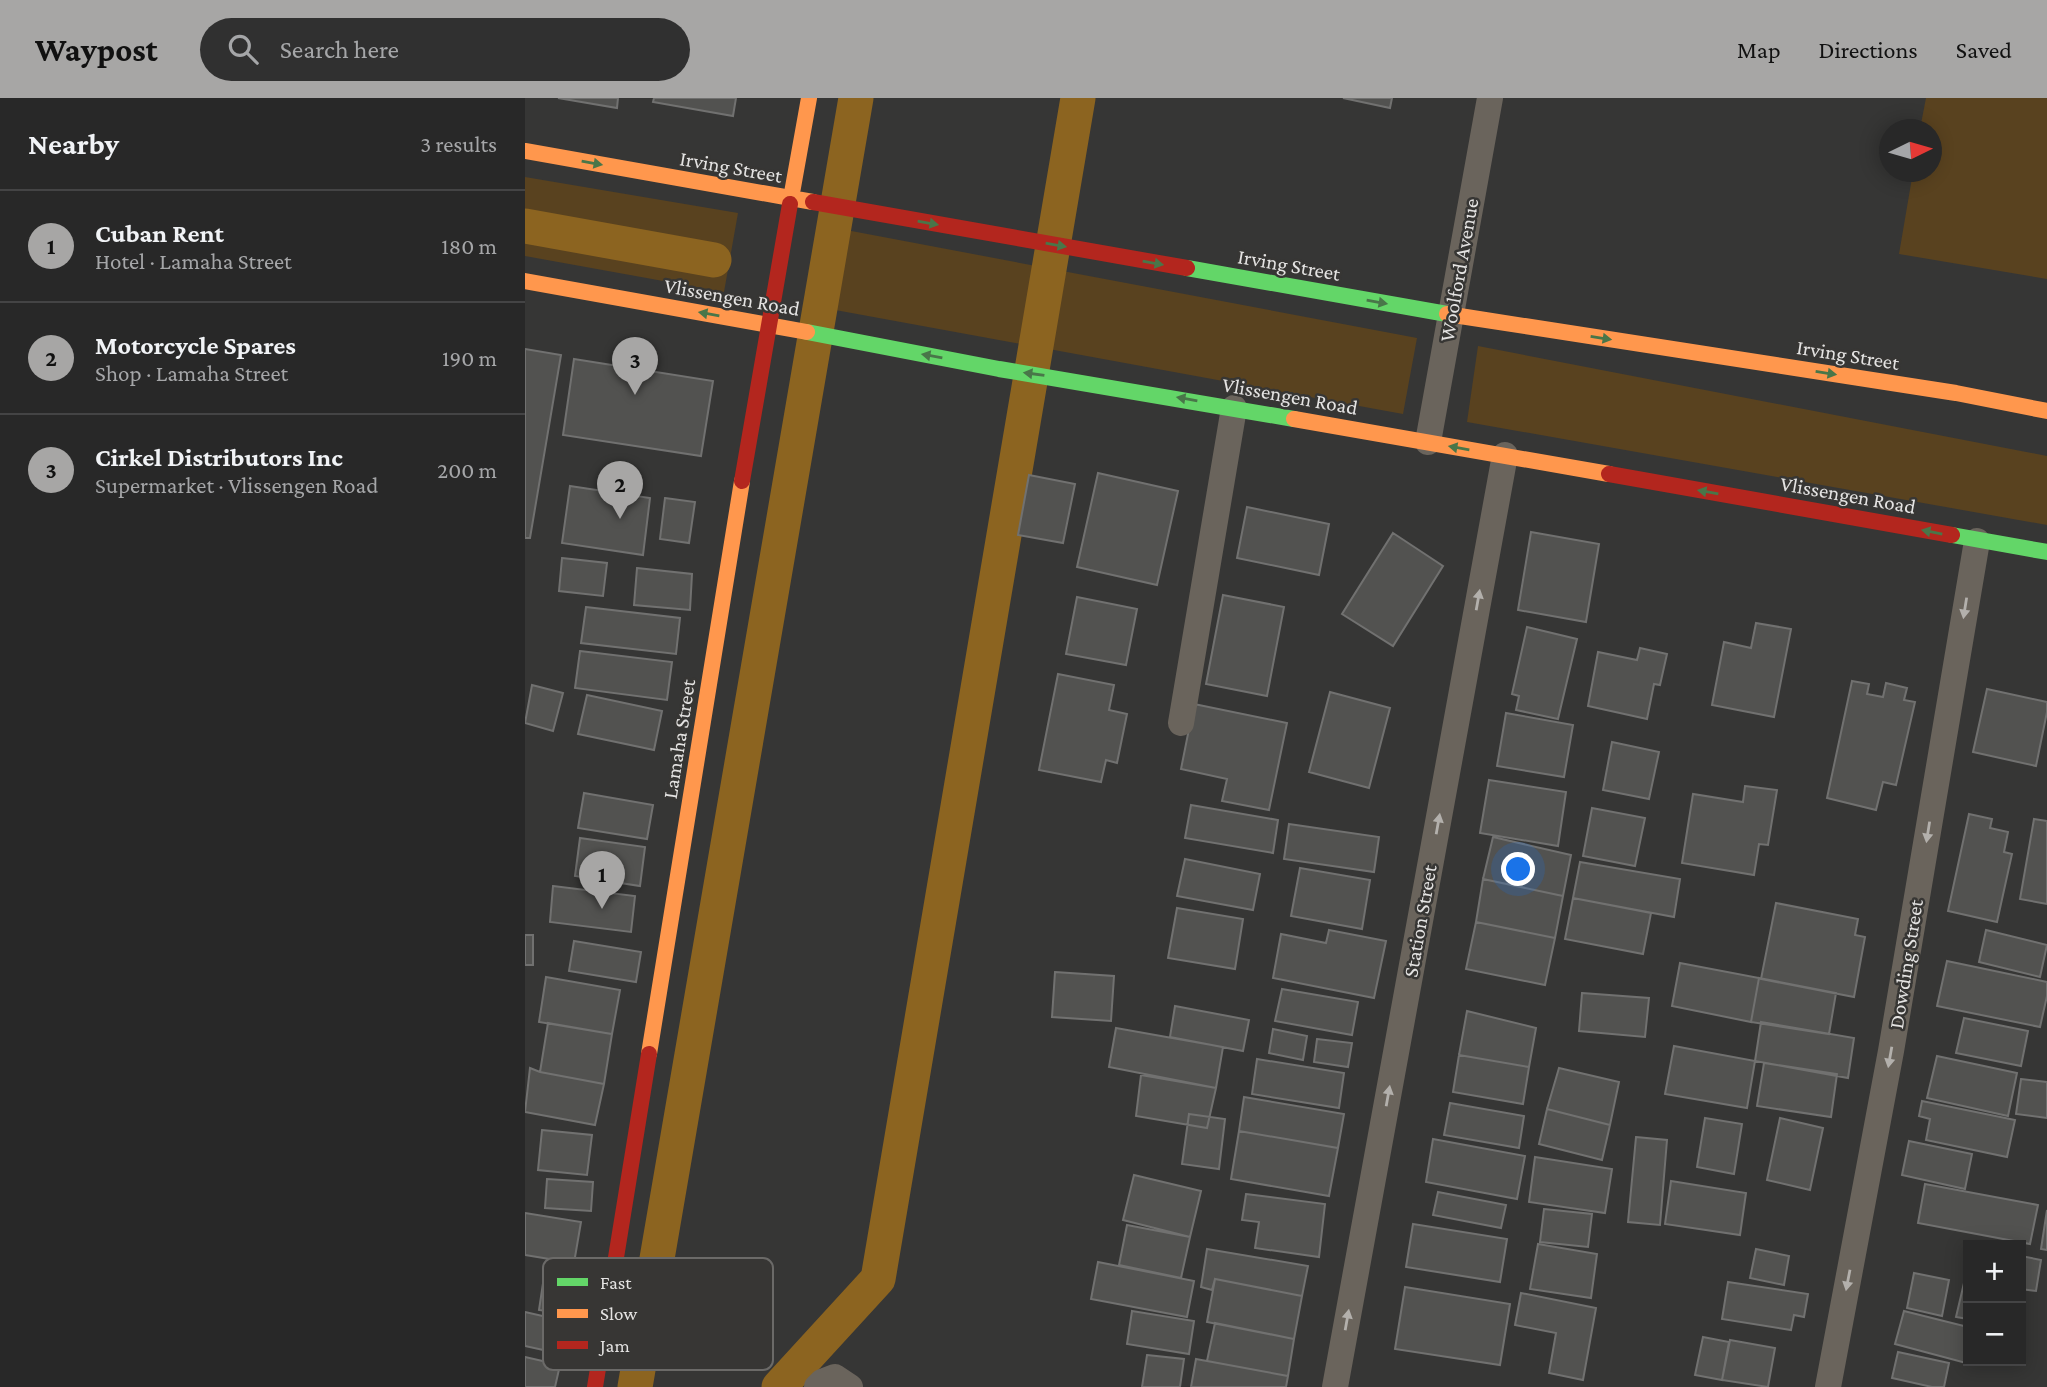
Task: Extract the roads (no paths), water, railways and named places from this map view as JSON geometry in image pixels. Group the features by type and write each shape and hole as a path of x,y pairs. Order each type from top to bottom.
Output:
{"main road":[{"name":"Lamaha Street","path":"616,1258 768,324 809,98"},
{"name":"Irving Street","path":"525,151 1451,315 1957,393 2047,411"},
{"name":"Vlissengen Road","path":"525,281 999,369 1505,455 2047,552"}],"street":[{"name":"Woolford Avenue","path":"1428,442 1490,98"},
{"path":"1181,723 1234,408"},
{"name":"Station Street","path":"1335,1387 1505,455"},
{"name":"Dowding Street","path":"1828,1387 1891,1051 1977,541"},
{"path":"817,1387 835,1377 851,1387"}],"waterway":[{"path":"657,1258 856,98"},
{"path":"779,1387 878,1279 1078,98"},
{"path":"525,226 714,260"},
{"path":"635,1387 638,1370"}],"place":[{"name":"Cirkel Distributors Inc","path":"635,395"},
{"name":"Motorcycle Spares","path":"620,519"},
{"name":"Cuban Rent","path":"602,909"}]}
